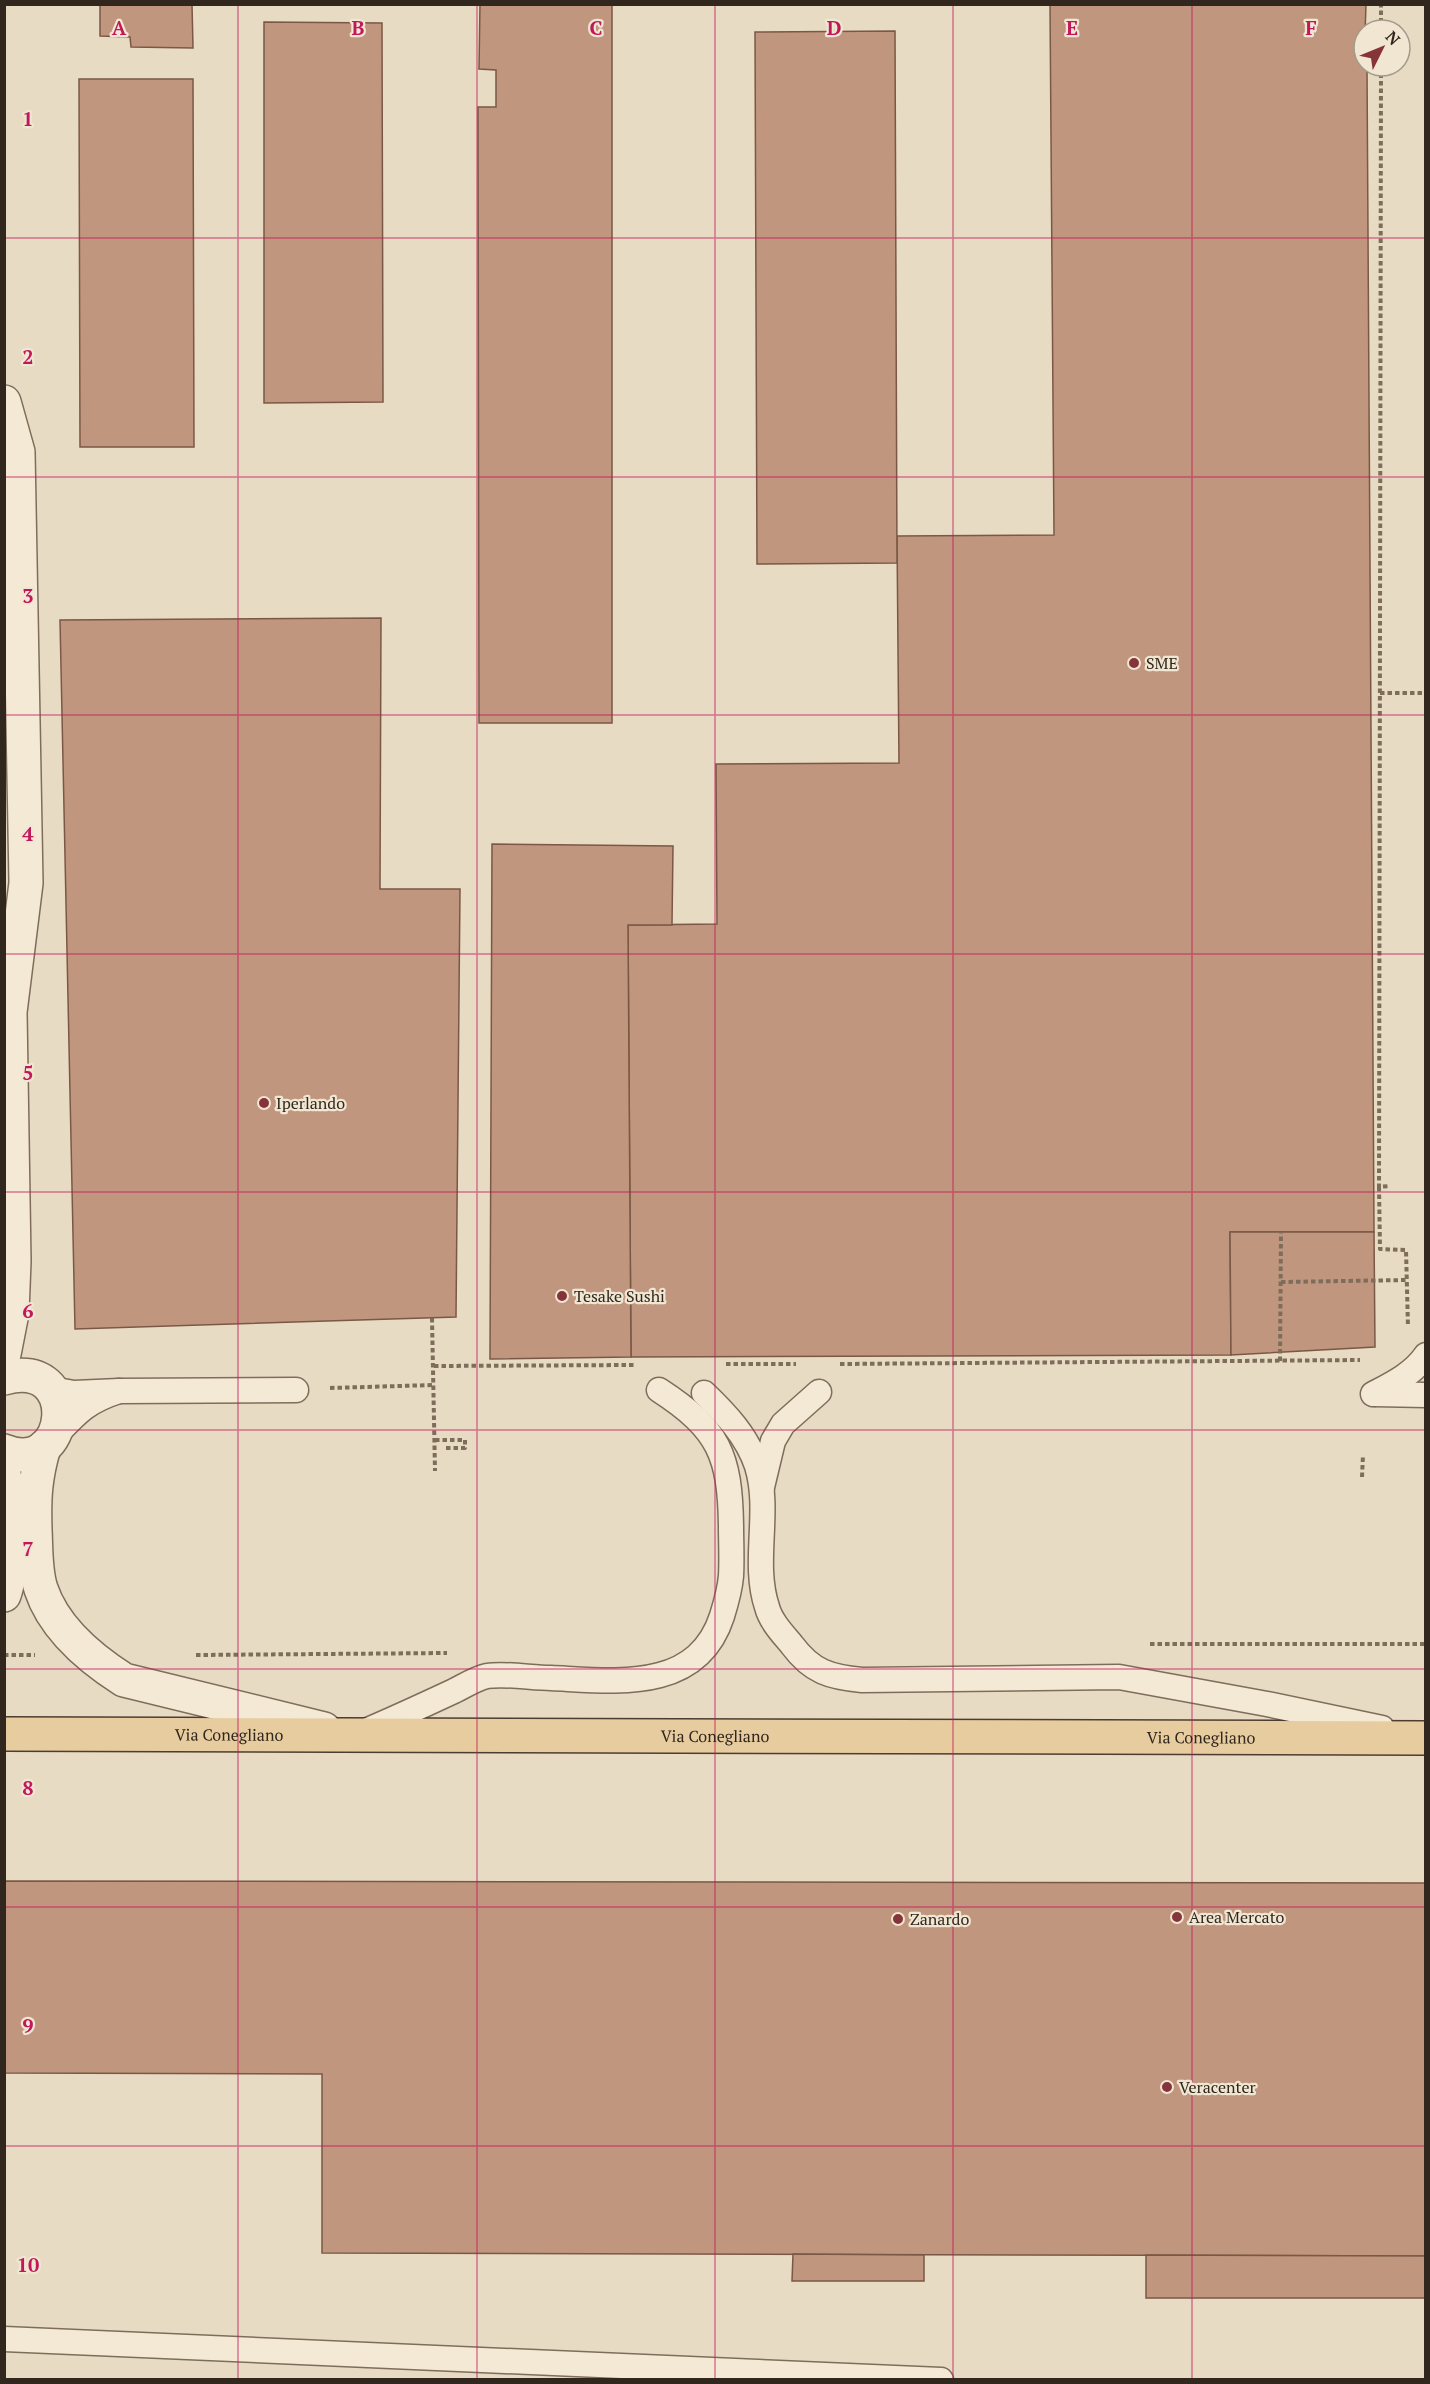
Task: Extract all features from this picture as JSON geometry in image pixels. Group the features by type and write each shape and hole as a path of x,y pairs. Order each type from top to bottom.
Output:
{"main road":[{"name":"Via Conegliano","path":"4,1734 1425,1738"}],"street":[{"path":"4,402 18,452 26,883 7,1002 14,1261 12,1313 4,1354"},
{"path":"14,1261 19,1313 29,1349 46,1385 58,1400 60,1413 58,1426 48,1442 36,1474 34,1497 36,1558 41,1589 57,1618 78,1645 102,1666 124,1680 355,1736"},
{"path":"4,1378 23,1375 46,1385"},
{"path":"4,1451 20,1455 33,1453 48,1442"},
{"path":"4,1474 9,1494 10,1556 9,1583 4,1595"}],"lane":[{"path":"1425,1355 1421,1363 1401,1379 1373,1394 1425,1395"},
{"path":"46,1385 74,1393 296,1390"},
{"path":"355,1736 486,1676 614,1681 641,1679 668,1674 691,1662 710,1642 721,1618 731,1577 731,1497 727,1472 718,1447 704,1424 660,1390"},
{"path":"48,1442 97,1398 119,1391"},
{"path":"819,1392 783,1424 773,1441 762,1489 761,1584 767,1609 798,1655 816,1670 836,1678 874,1680 1119,1677 1267,1704 1425,1738"},
{"path":"704,1393 734,1422 756,1465 762,1489"},
{"path":"4,2339 941,2379"}],"path":[{"path":"1381,78 1380,1249 1406,1250 1408,1327 1406,1334"},
{"path":"1380,693 1424,693"},
{"path":"1379,1187 1389,1186"},
{"path":"1280,1361 1281,1232"},
{"path":"1281,1282 1407,1280"},
{"path":"432,1318 435,1472"},
{"path":"839,1364 1364,1360"},
{"path":"720,1364 803,1364"},
{"path":"434,1366 636,1365"},
{"path":"296,1390 434,1385"},
{"path":"435,1440 465,1440 465,1448 445,1448"},
{"path":"1362,1477 1363,1455"},
{"path":"187,1655 458,1653"}],"building":[{"path":"100,4 192,4 193,48 131,47 130,37 100,36"},
{"path":"480,4 612,4 612,723 479,723 478,107 496,107 496,70 479,69"},
{"name":"SME","path":"1050,4 1366,4 1366,18 1352,18 1352,78 1367,78 1374,1232 1230,1232 1231,1355 631,1357 628,925 717,924 716,764 899,763 897,536 1054,535"},
{"path":"264,22 382,23 383,402 264,403"},
{"path":"895,31 897,563 757,564 755,32"},
{"path":"79,79 193,79 194,447 80,447"},
{"name":"Iperlando","path":"381,618 380,889 460,889 456,1317 75,1329 60,620"},
{"path":"492,844 673,846 672,925 628,925 631,1357 490,1359"},
{"path":"1230,1232 1374,1232 1375,1347 1231,1355"},
{"path":"4,1881 1426,1883 1426,2256 322,2253 322,2074 4,2073"},
{"path":"793,2254 924,2255 924,2281 792,2281"},
{"path":"1146,2255 1426,2256 1426,2298 1146,2298"}],"place":[{"name":"SME","path":"1134,663"},
{"name":"Iperlando","path":"264,1103"},
{"name":"Tesake Sushi","path":"562,1296"},
{"name":"Area Mercato","path":"1177,1917"},
{"name":"Zanardo","path":"898,1919"},
{"name":"Veracenter","path":"1167,2087"}]}
